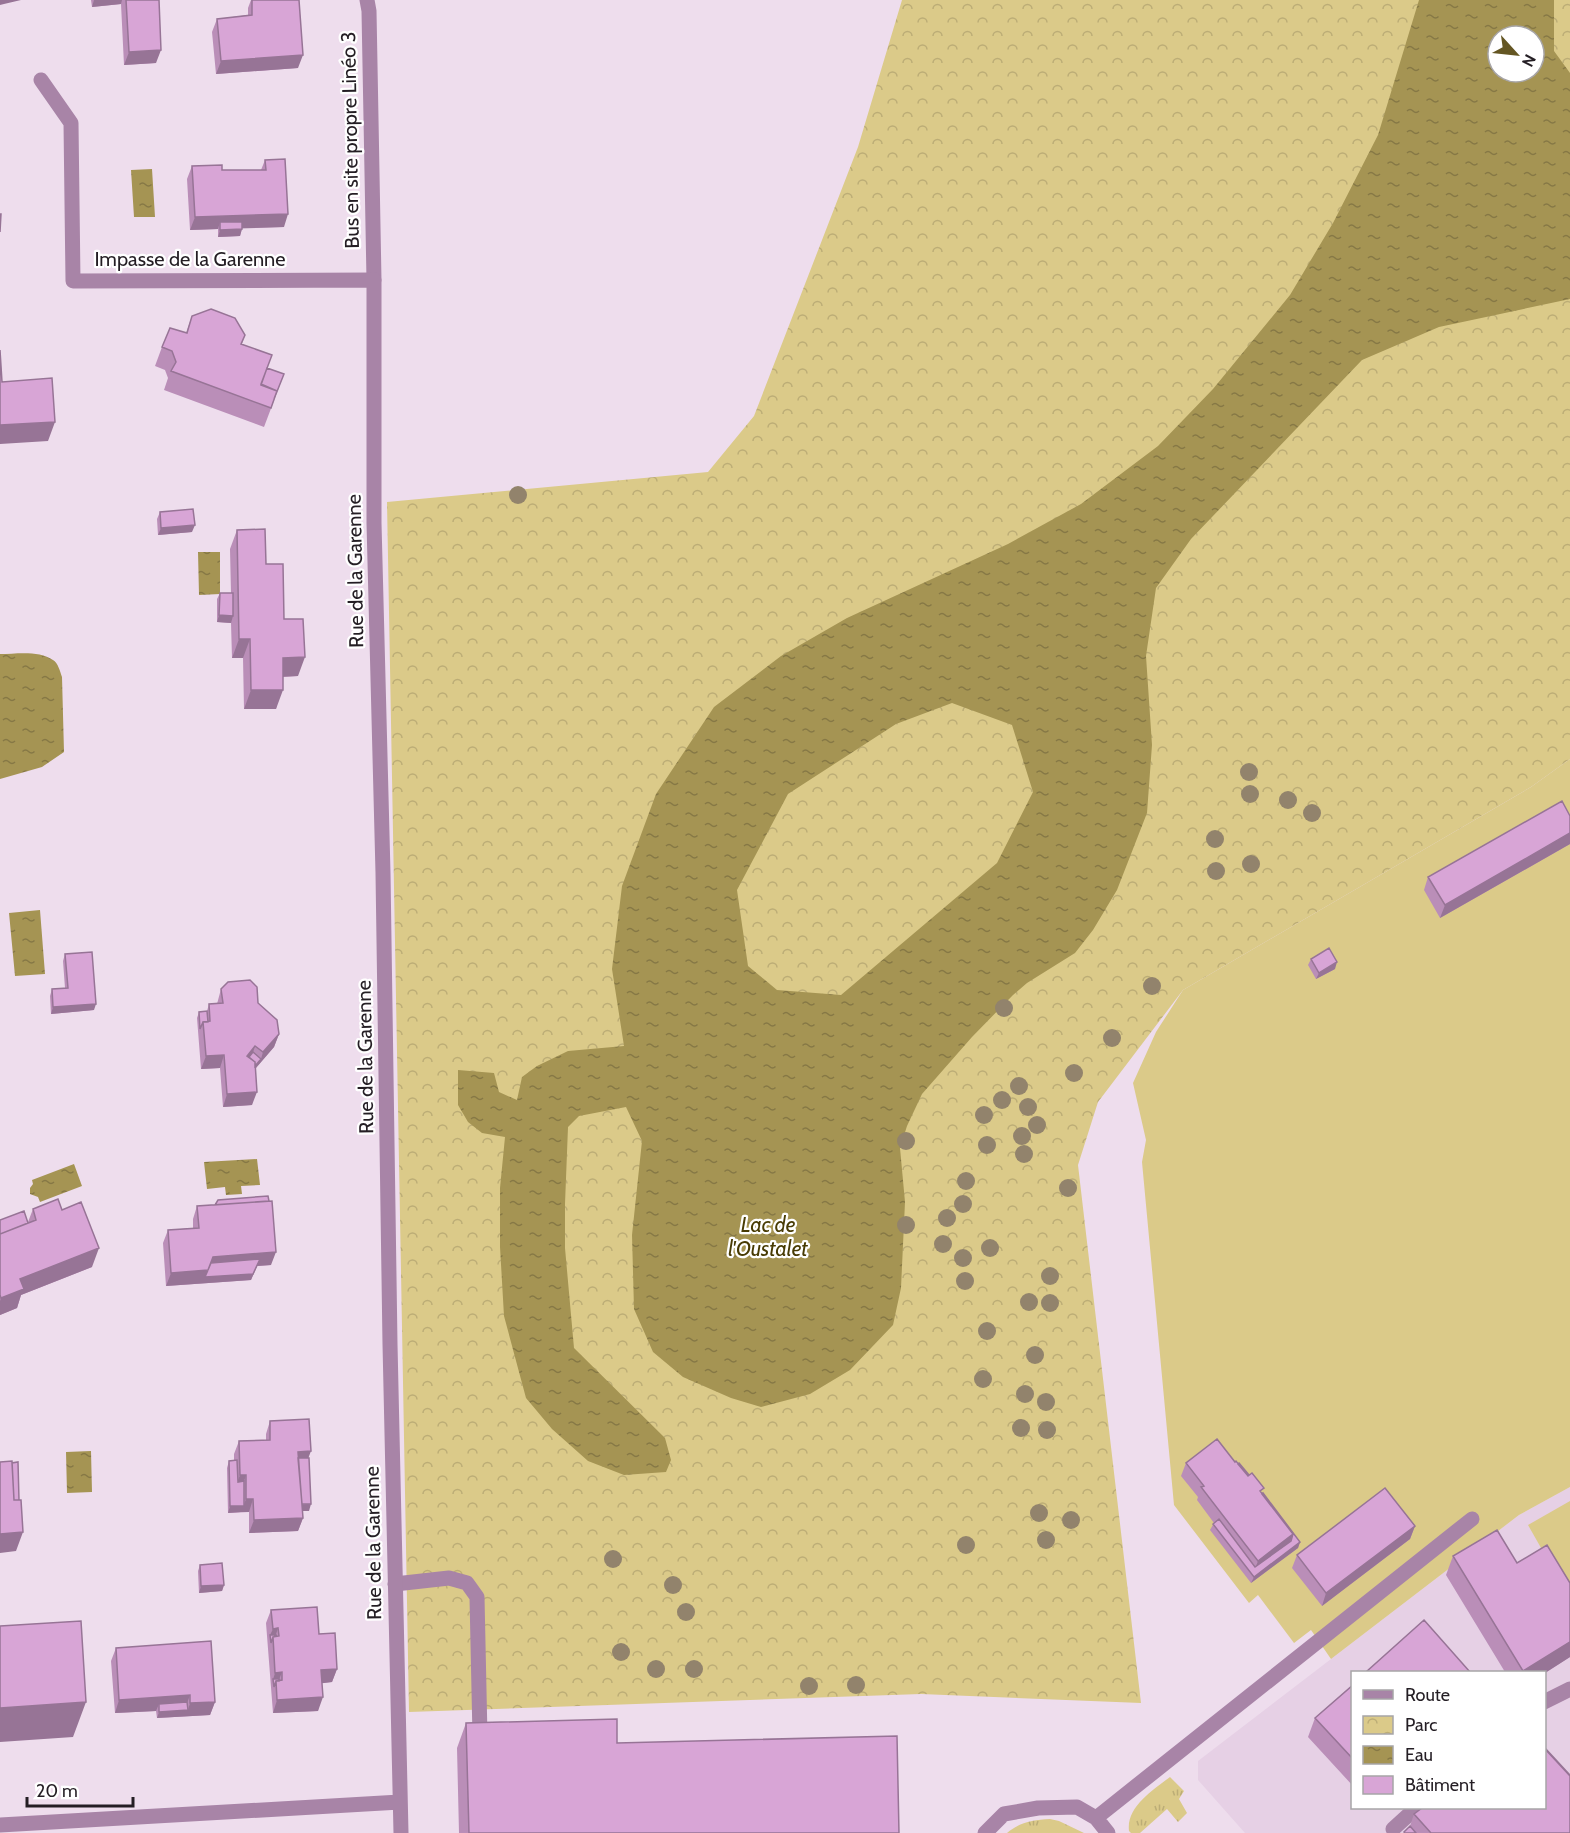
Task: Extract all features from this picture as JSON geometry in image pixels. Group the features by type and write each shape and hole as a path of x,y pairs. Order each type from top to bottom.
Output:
{"street":[{"name":"Bus en site propre Linéo 3","path":"367,0 372,101 374,280"},
{"name":"Impasse de la Garenne","path":"41,80 71,123 73,281 277,278 374,280"},
{"name":"Rue de la Garenne","path":"374,280 374,523 401,1833"},
{"path":"1096,1818 1472,1519"},
{"path":"395,1584 449,1578 467,1583 477,1597 480,1737"},
{"path":"1546,1701 1570,1689"},
{"path":"0,1825 400,1802"},
{"path":"985,1833 1004,1814 1038,1808 1077,1807 1096,1818 1108,1833"},
{"path":"1393,1829 1415,1809"}],"shaded area":[{"path":"1570,1487 1570,1811 1546,1784 1546,1671 1351,1671 1351,1809 1453,1809 1412,1833 1245,1833 1198,1780 1198,1761 1519,1515"}],"green space":[{"path":"902,0 1570,0 1570,759 1531,787 1183,990 1098,1102 1078,1165 1141,1703 921,1694 409,1712 387,502 708,472 754,416 858,147"},
{"path":"1570,759 1570,1487 1519,1515 1331,1659 1311,1630 1294,1643 1258,1595 1249,1603 1174,1505 1142,1162 1146,1140 1133,1083 1156,1032 1183,990 1531,787"},
{"path":"1570,1501 1570,1599 1528,1525"},
{"path":"1170,1777 1184,1791 1179,1799 1187,1813 1178,1822 1167,1809 1140,1833 1131,1833 1129,1822 1136,1807 1149,1793"},
{"path":"1050,1819 1084,1833 1007,1833 1027,1822"}],"water":[{"name":"Lac de l'Oustalet","path":"1419,0 1554,0 1554,51 1570,73 1570,299 1439,327 1362,360 1191,539 1156,588 1146,656 1152,745 1147,813 1117,890 1093,930 1075,953 1027,983 1013,995 922,1094 907,1126 900,1148 905,1202 901,1288 893,1325 850,1370 810,1394 761,1407 731,1398 683,1377 653,1352 634,1309 632,1235 642,1141 626,1107 579,1116 568,1127 565,1248 574,1348 665,1438 671,1460 666,1472 624,1475 588,1461 552,1429 526,1398 504,1316 500,1247 500,1188 505,1137 482,1133 468,1122 458,1105 458,1070 494,1073 499,1092 517,1100 522,1077 537,1066 568,1051 624,1046 612,969 622,886 656,794 714,707 781,656 847,618 1008,544 1081,504 1158,446 1213,389 1290,295 1333,223 1378,135","holes":["952,703 1012,725 1033,792 997,863 841,995 777,990 748,966 737,890 788,794 896,724"]},
{"path":"152,169 155,217 134,217 131,170"},
{"path":"198,552 220,552 220,594 199,595"},
{"path":"0,654 41,655 53,660 59,667 62,677 64,752 42,767 0,779"},
{"path":"40,910 45,974 15,976 9,913"},
{"path":"257,1159 260,1185 241,1186 242,1194 226,1195 225,1187 207,1189 204,1162"},
{"path":"74,1164 82,1186 40,1202 38,1197 30,1194 32,1180"},
{"path":"91,1451 92,1492 67,1493 66,1452"}],"building":[{"path":"126,0 159,0 161,50 129,52"},
{"path":"252,0 299,0 303,55 221,61 217,19 252,15"},
{"path":"285,159 288,214 195,217 192,166 222,165 222,170 266,170 265,160"},
{"path":"220,222 242,222 242,229 220,230"},
{"path":"211,309 235,318 245,335 241,344 272,355 261,384 277,391 271,408 171,371 176,362 172,351 162,347 170,328 187,333 192,316"},
{"path":"0,350 2,382 52,378 55,422 0,425"},
{"path":"267,368 284,374 274,399 277,391 261,385"},
{"path":"193,509 195,525 161,528 160,512"},
{"path":"265,529 266,564 283,564 284,619 303,619 305,657 283,658 283,690 251,690 250,639 239,639 237,530"},
{"path":"220,593 233,593 233,616 219,615"},
{"path":"1562,801 1570,816 1570,833 1445,905 1428,877"},
{"path":"1329,948 1337,962 1319,973 1311,959"},
{"path":"92,952 96,1004 53,1007 52,989 68,988 65,954"},
{"path":"250,980 257,987 258,1003 277,1020 279,1034 263,1052 255,1046 247,1056 255,1062 257,1092 227,1094 224,1055 206,1056 203,1022 210,1021 209,1004 223,1003 221,989 228,982"},
{"path":"207,1011 208,1022 203,1022 200,1029 199,1012"},
{"path":"253,1052 261,1059 255,1066 255,1062 249,1057"},
{"path":"268,1196 269,1201 215,1205 218,1200"},
{"path":"58,1199 62,1210 81,1202 99,1248 20,1279 24,1289 1,1298 0,1234 36,1220 33,1209"},
{"path":"272,1201 276,1252 213,1257 208,1270 171,1273 168,1230 199,1228 197,1206"},
{"path":"24,1211 28,1223 0,1234 0,1220"},
{"path":"260,1259 253,1274 205,1277 211,1263"},
{"path":"309,1419 311,1451 298,1452 303,1518 254,1520 253,1499 246,1499 246,1475 240,1475 239,1441 270,1440 270,1421"},
{"path":"1217,1439 1248,1476 1252,1473 1264,1488 1260,1491 1293,1534 1258,1561 1201,1487 1204,1486 1186,1463"},
{"path":"298,1458 309,1458 311,1504 302,1504"},
{"path":"237,1460 238,1482 244,1481 244,1506 230,1506 229,1461"},
{"path":"12,1461 14,1500 21,1500 23,1532 0,1534 0,1462"},
{"path":"18,1462 19,1500 14,1500 12,1463"},
{"path":"1385,1488 1415,1526 1326,1593 1297,1555"},
{"path":"1263,1493 1300,1542 1254,1577 1213,1524 1219,1519 1255,1567 1291,1541 1293,1534"},
{"path":"1497,1530 1517,1563 1547,1545 1570,1583 1570,1642 1523,1671 1453,1556"},
{"path":"222,1563 224,1585 201,1586 200,1565"},
{"path":"317,1607 319,1634 335,1633 337,1669 321,1670 323,1697 277,1700 276,1681 282,1680 282,1672 275,1673 273,1637 279,1636 278,1628 273,1629 271,1610"},
{"path":"1424,1620 1469,1671 1367,1671"},
{"path":"81,1621 86,1702 0,1708 0,1626"},
{"path":"211,1641 215,1702 190,1703 190,1695 119,1700 116,1648"},
{"path":"1351,1687 1351,1757 1315,1718"},
{"path":"187,1702 188,1710 159,1712 159,1704"},
{"path":"617,1719 617,1743 897,1736 899,1833 469,1833 466,1723"},
{"path":"1546,1749 1570,1775 1546,1750"},
{"path":"1546,1750 1570,1776 1570,1833 1431,1833 1414,1814 1421,1809 1546,1809"},
{"path":"1410,1826 1416,1833 1404,1832"}]}
